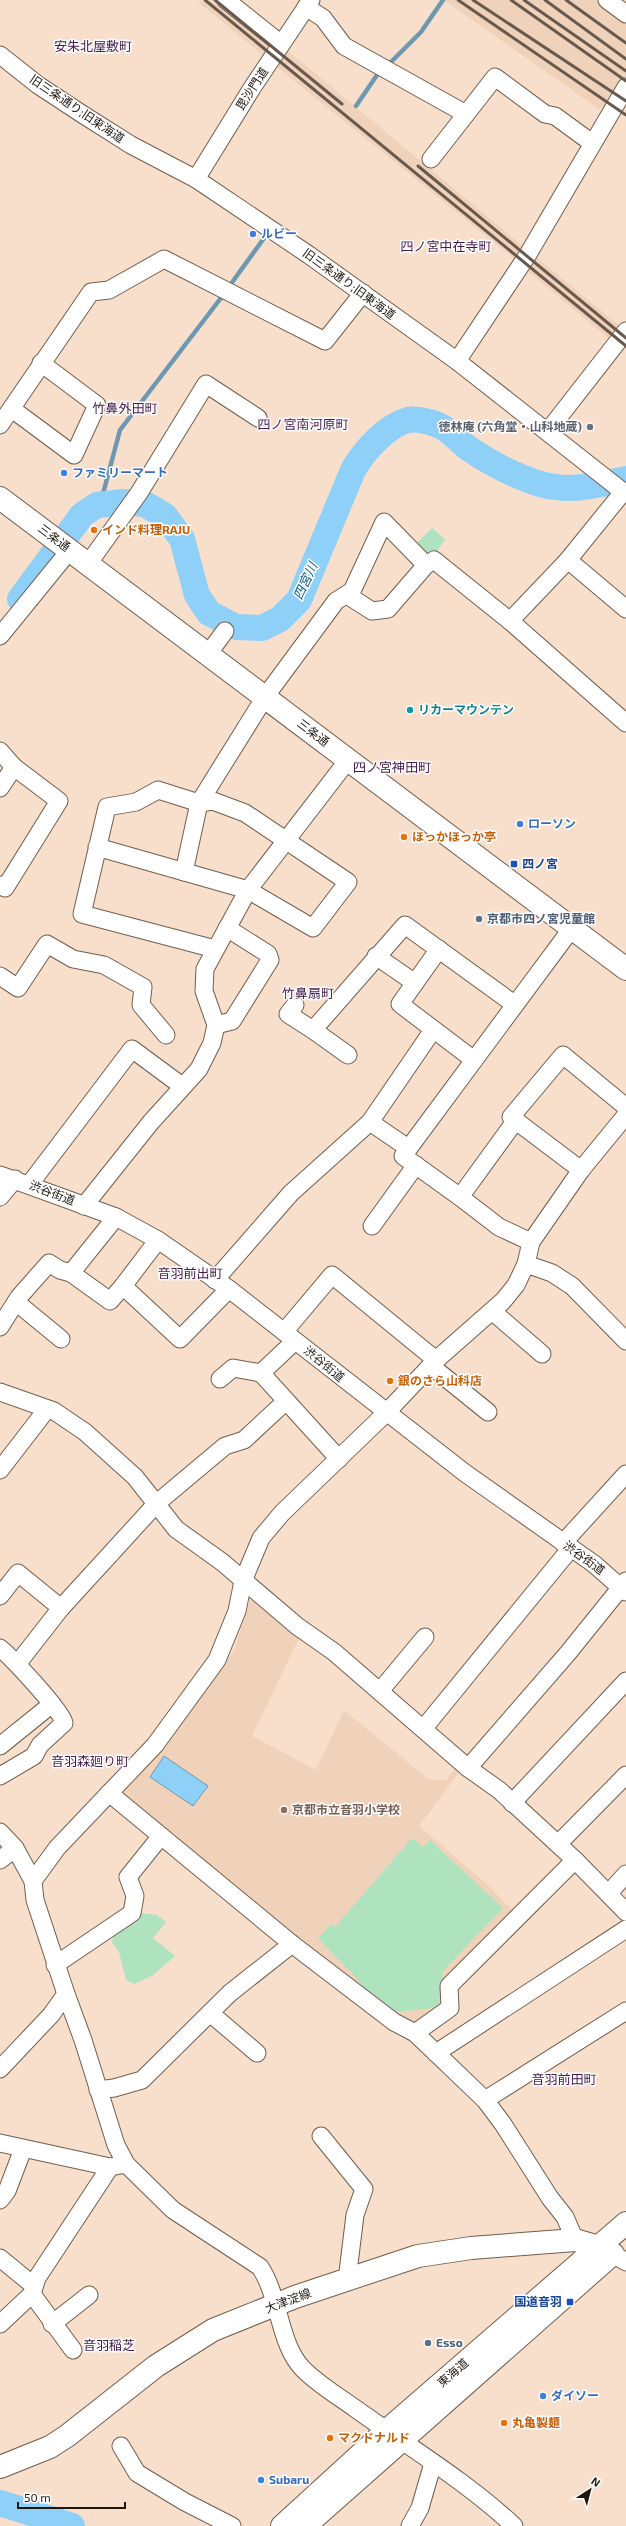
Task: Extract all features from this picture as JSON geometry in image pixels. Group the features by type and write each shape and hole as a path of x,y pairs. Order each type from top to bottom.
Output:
{"main road":[{"name":"三条通","path":"0,498 626,969"},
{"name":"東海道","path":"282,2526 616,2251 626,2223"},
{"name":"大津淀線","path":"0,2467 50,2447 67,2436 156,2366 213,2330 276,2305 347,2280 418,2256 471,2248 575,2240 616,2251"},
{"name":"東海道","path":"305,2526 393,2436"}],"street":[{"path":"226,0 281,44"},
{"path":"607,0 626,14"},
{"path":"309,3 324,18 344,46 466,114"},
{"name":"毘沙門道","path":"196,179 281,44 309,3"},
{"name":"旧三条通り;旧東海道","path":"0,55 38,85 82,114 132,145 196,179 363,293 457,361 548,431 618,488"},
{"path":"431,159 495,78 545,114 555,116 592,143"},
{"path":"457,361 527,256 626,87"},
{"path":"0,425 91,292 109,290 164,260 325,341 363,293"},
{"path":"548,431 626,331"},
{"path":"12,409 74,455 97,405 41,363"},
{"path":"88,564 139,493 206,384 258,418"},
{"path":"510,621 568,560 618,488"},
{"path":"184,872 199,803 265,697 336,601 352,591 384,522 426,565"},
{"path":"0,636 64,546"},
{"path":"346,595 372,611 388,609 426,565 434,560 510,621 626,722"},
{"path":"568,560 626,609"},
{"path":"208,654 225,631"},
{"path":"0,751 14,767 59,801 2,890"},
{"path":"84,1206 182,1086 199,1069 212,1043 216,1025 204,991 205,969 248,890 348,760"},
{"path":"0,788 14,767"},
{"path":"97,847 248,890 314,928 348,882 286,842 245,813 214,801 199,803 158,790 136,802 107,806 97,847 82,914 215,949"},
{"path":"313,1030 376,956 405,925 514,1004"},
{"path":"216,1025 232,1021 270,960 268,954 227,928"},
{"path":"531,1242 499,1227 403,1156 514,1004 572,928"},
{"path":"0,976 18,988 47,944 72,959 104,965 144,987 141,1005 166,1035"},
{"path":"439,949 400,1004 474,1060"},
{"path":"376,956 415,983"},
{"path":"295,1005 288,1014 348,1055"},
{"path":"215,1280 291,1194 370,1122 433,1030"},
{"path":"0,1196 132,1050 182,1086"},
{"path":"581,1170 511,1117 563,1055 626,1107"},
{"path":"33,1881 57,1848 155,1745 217,1660 237,1611 243,1581 261,1538 282,1513 386,1413 434,1363 492,1311 516,1285 526,1264 531,1242 581,1170 626,1116"},
{"path":"460,1197 516,1120"},
{"path":"370,1122 408,1148"},
{"path":"372,1226 416,1165"},
{"name":"渋谷街道","path":"15,1180 116,1217 158,1240 229,1290 290,1336 386,1413 465,1473 594,1564 624,1587"},
{"path":"71,1273 116,1217"},
{"path":"0,1327 16,1302 49,1264 60,1270 71,1273 110,1301 158,1240"},
{"path":"526,1264 552,1273 572,1286 626,1342"},
{"path":"261,1373 290,1336 332,1275 488,1412"},
{"path":"123,1286 180,1339 229,1290"},
{"path":"16,1302 61,1339"},
{"path":"492,1311 542,1354"},
{"path":"220,1379 233,1368 261,1373 339,1458"},
{"path":"1,1395 47,1409 72,1421 135,1477 176,1529 222,1562 297,1626 334,1652 468,1768 512,1803 575,1860 626,1912"},
{"path":"18,1663 61,1608 156,1503 225,1446 244,1440 286,1401"},
{"path":"0,1470 47,1409"},
{"path":"423,1729 567,1546 626,1474"},
{"path":"0,1596 18,1573 61,1608"},
{"path":"468,1768 568,1654 624,1587"},
{"path":"380,1692 425,1636"},
{"path":"0,1648 18,1663 23,1673 52,1704 64,1720 61,1726 40,1745 34,1756 0,1776"},
{"path":"512,1803 626,1681"},
{"path":"0,1746 52,1704"},
{"path":"558,1844 626,1775"},
{"path":"109,1793 292,1944 394,2022 415,2033 485,2100 503,2124 550,2198 565,2217 575,2240"},
{"path":"0,1832 15,1848 33,1881 35,1900 116,2145 118,2166 33,2290 0,2324"},
{"path":"56,1965 132,1913 134,1896 128,1876 161,1836"},
{"path":"0,1860 15,1848"},
{"path":"415,2033 450,2008 449,1986 575,1860"},
{"path":"609,1893 626,1874"},
{"path":"436,2053 626,1928"},
{"path":"98,2090 114,2088 142,2080 210,2013 292,1944"},
{"path":"0,2069 51,2015 66,1994"},
{"path":"485,2100 626,2011"},
{"path":"210,2013 257,2053"},
{"path":"321,2136 364,2189 355,2214 347,2280"},
{"path":"0,2143 22,2149 118,2166 173,2210 260,2267 270,2281 288,2344 302,2368 321,2385 393,2436 433,2462 514,2526"},
{"path":"0,2200 7,2192 22,2149"},
{"path":"0,2258 33,2290 52,2324 73,2350"},
{"path":"52,2324 89,2295"},
{"path":"121,2446 137,2473 185,2502 232,2526"},
{"path":"410,2526 420,2508 433,2462"}],"shaded area":[{"path":"222,0 276,43 265,57 197,1"},
{"path":"444,0 599,0 626,24 626,75 605,109 602,107 599,109"},
{"path":"287,50 524,247 517,261 276,66"},
{"path":"535,256 622,328 612,341 526,270"},
{"name":"京都市立音羽小学校","path":"251,1598 301,1634 252,1736 316,1770 344,1710 428,1779 446,1780 458,1764 463,1767 419,1826 488,1885 512,1910 446,1981 448,1998 423,2023 404,2021 344,1982 303,1940 297,1940 114,1793 162,1742 220,1672 234,1650"}],"green space":[{"path":"432,528 445,539 436,553 427,553 417,543"},
{"path":"412,1838 423,1847 430,1840 503,1908 443,1971 440,2006 390,2013 364,1994 361,1983 318,1938 331,1924 335,1927"},
{"path":"141,1913 157,1915 166,1922 153,1938 175,1956 152,1976 134,1984 126,1980 119,1952 112,1943 114,1933"}],"water":[{"path":"164,1756 208,1786 193,1806 150,1777"}],"waterway":[{"path":"391,62 421,32 443,0"},
{"path":"356,106 379,72"},
{"path":"228,288 267,234"},
{"path":"97,505 104,490 120,430 224,294"},
{"name":"四宮川","path":"20,599 82,515 97,505 123,502 145,504 165,516 182,539 197,595 209,613 236,627 262,628 280,619 299,600 353,470 363,455 384,433 408,420 424,421 440,426 478,455 523,478 544,485 578,488 626,479"},
{"path":"0,2503 72,2526"}],"railway":[{"path":"205,0 626,346"},
{"path":"215,0 342,104"},
{"path":"458,0 626,115"},
{"path":"473,0 626,101"},
{"path":"511,0 626,81"},
{"path":"524,0 626,71"},
{"path":"545,0 626,59"},
{"path":"566,0 626,43"},
{"path":"418,166 626,338"}],"place":[{"name":"ルビー","path":"253,234"},
{"name":"徳林庵 (六角堂・山科地蔵)","path":"590,427"},
{"name":"ファミリーマート","path":"64,473"},
{"name":"インド料理RAJU","path":"94,530"},
{"name":"リカーマウンテン","path":"410,710"},
{"name":"ローソン","path":"520,824"},
{"name":"ほっかほっか亭","path":"404,837"},
{"name":"四ノ宮","path":"514,864"},
{"name":"京都市四ノ宮児童館","path":"479,919"},
{"name":"銀のさら山科店","path":"390,1381"},
{"name":"京都市立音羽小学校","path":"284,1810"},
{"name":"国道音羽","path":"570,2302"},
{"name":"Esso","path":"428,2343"},
{"name":"ダイソー","path":"543,2396"},
{"name":"丸亀製麺","path":"504,2423"},
{"name":"マクドナルド","path":"330,2438"},
{"name":"Subaru","path":"261,2480"}],"district":[{"name":"安朱北屋敷町","path":"93,46"},
{"name":"四ノ宮中在寺町","path":"446,246"},
{"name":"竹鼻外田町","path":"125,408"},
{"name":"四ノ宮南河原町","path":"303,424"},
{"name":"四ノ宮神田町","path":"392,767"},
{"name":"竹鼻扇町","path":"308,993"},
{"name":"音羽前出町","path":"190,1273"},
{"name":"音羽森廻り町","path":"90,1761"},
{"name":"音羽前田町","path":"564,2079"},
{"name":"音羽稲芝","path":"109,2345"}]}
